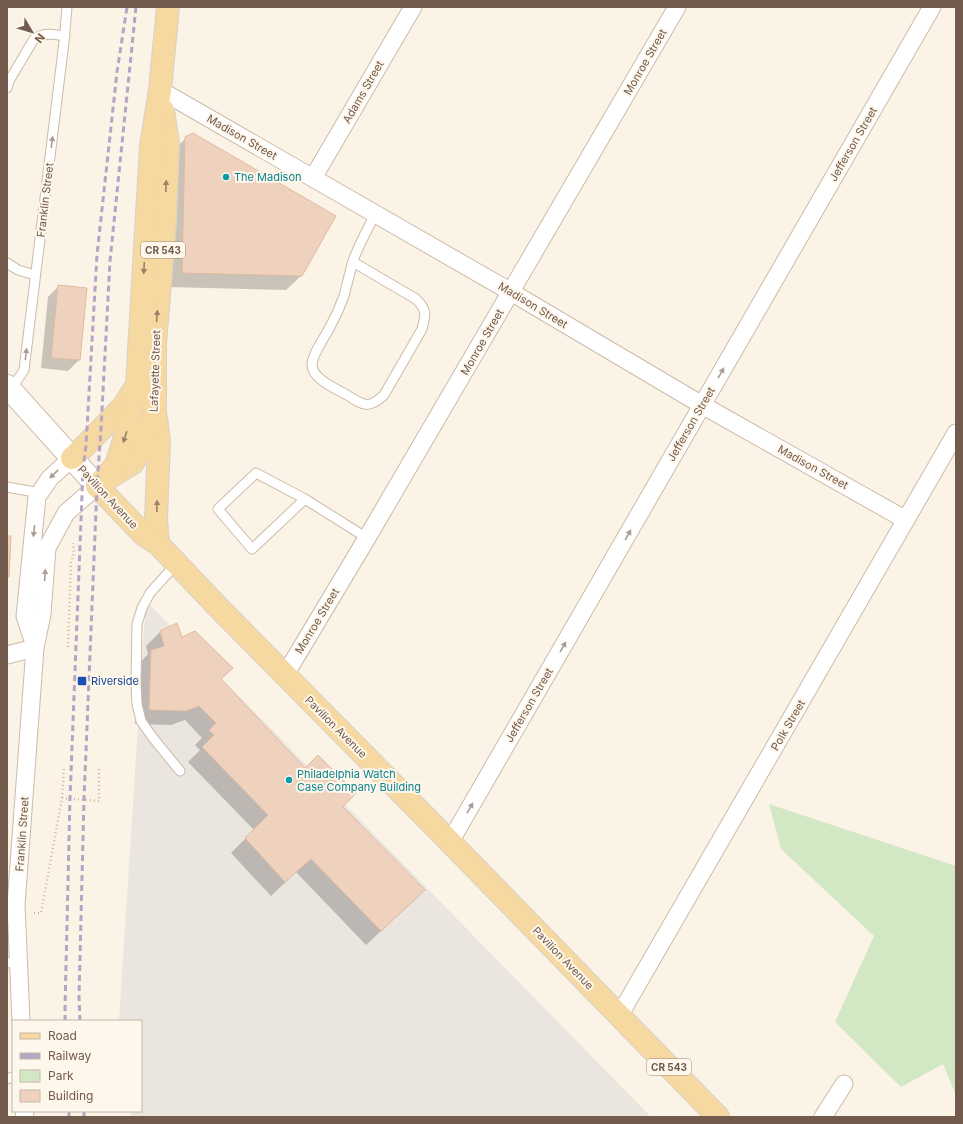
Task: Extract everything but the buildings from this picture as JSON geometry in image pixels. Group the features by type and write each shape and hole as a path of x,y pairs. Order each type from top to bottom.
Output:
{"main road":[{"name":"Lafayette Street","path":"97,486 116,465 128,427 137,385 151,146 160,90 168,7"},
{"name":"Lafayette Street","path":"97,486 132,463 146,438 155,411 155,344 165,222 168,144 160,90"},
{"path":"72,458 125,404 137,385"},
{"path":"155,411 159,441 156,520 158,544"},
{"name":"Pavilion Avenue","path":"97,486 144,535 158,544 285,676 450,842 718,1117"}],"street":[{"name":"Adams Street","path":"313,178 413,7"},
{"name":"Monroe Street","path":"285,676 677,7"},
{"name":"Jefferson Street","path":"450,842 932,7"},
{"name":"Madison Street","path":"160,90 511,292 702,405 906,520"},
{"name":"Pavilion Avenue","path":"8,390 97,486"},
{"name":"Polk Street","path":"619,1016 956,433"},
{"name":"Franklin Street","path":"35,648 25,616 37,497 50,478 72,458"},
{"name":"Franklin Street","path":"21,1020 13,962 14,908 35,648 42,614 47,548 66,513 97,486"},
{"path":"7,655 35,648"},
{"path":"823,1117 844,1084"}],"lane":[{"name":"Franklin Street","path":"8,390 24,370 65,36 67,7"},
{"path":"7,88 9,81 34,39 39,35 46,34 65,36"},
{"path":"353,262 416,299 424,307 425,317 422,329 384,395 376,403 366,405 356,401 321,380 314,373 312,364 315,355 336,317 353,262 375,214"},
{"path":"7,263 18,270 35,274"},
{"path":"305,499 252,549 218,509 256,473 305,499 367,538"},
{"path":"7,487 40,493"},
{"path":"176,564 150,593 142,608 138,624 136,683 137,704 141,721 180,771"}],"path":[{"path":"68,647 71,562 74,553 73,543"},
{"path":"14,908 40,914 62,798 64,767"},
{"path":"62,798 99,801 99,770"}],"shaded area":[{"path":"146,601 651,1117 131,1117 131,1112 142,1112 142,1020 119,1020"}],"green space":[{"path":"769,804 956,866 956,1095 943,1064 901,1087 835,1022 874,936 781,849"}],"railway":[{"path":"65,1020 70,798 83,470 86,445 97,255 117,72 127,7"},
{"path":"80,1020 79,997 84,799 97,486 110,261 136,7"},
{"path":"69,1112 69,1117"},
{"path":"84,1112 84,1117"}],"place":[{"name":"The Madison","path":"226,177"},
{"name":"Riverside","path":"82,681"},
{"name":"Philadelphia Watch Case Company Building","path":"289,780"}]}
